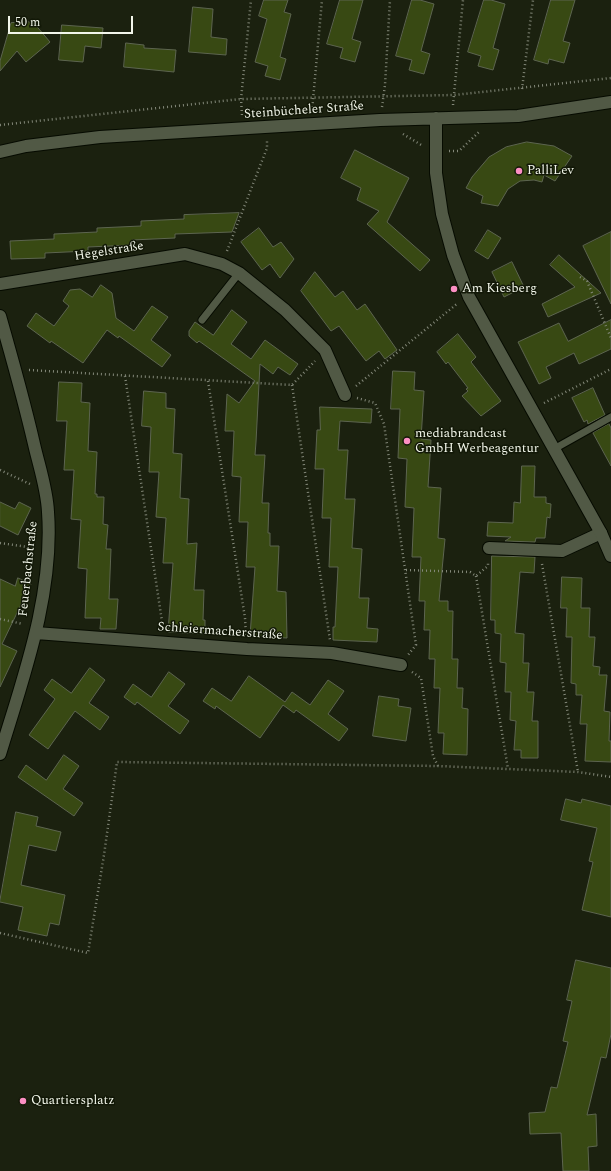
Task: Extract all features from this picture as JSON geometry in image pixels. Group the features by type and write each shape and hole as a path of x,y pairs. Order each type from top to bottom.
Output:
{"street":[{"name":"Steinbücheler Straße","path":"0,152 26,146 100,137 380,120 518,116 611,102"},
{"path":"436,118 436,174 442,214 453,255 469,297 601,533 611,556"},
{"name":"Hegelstraße","path":"0,284 185,254 222,264 239,273 285,310 325,350 345,395"},
{"name":"Feuerbachstraße","path":"0,316 15,369 44,486 48,512 48,548 43,596 36,633 0,754"},
{"path":"489,548 562,551 601,533"},
{"name":"Schleiermacherstraße","path":"36,633 247,649 332,652 401,665"}],"lane":[{"path":"202,320 239,273"},
{"path":"554,449 611,417"}],"path":[{"path":"241,129 241,99 251,0"},
{"path":"311,124 322,0"},
{"path":"380,120 384,96 390,0"},
{"path":"452,117 463,0"},
{"path":"522,89 533,0"},
{"path":"0,125 241,99 454,95 522,89 611,78"},
{"path":"222,264 267,148"},
{"path":"580,277 587,281 611,338"},
{"path":"345,395 457,304 469,297"},
{"path":"15,369 292,385 325,350"},
{"path":"531,410 611,369"},
{"path":"124,376 164,631 163,643"},
{"path":"208,381 245,618 247,649"},
{"path":"292,385 332,652"},
{"path":"345,395 375,403 384,424 416,645 401,665 421,678 433,756 438,766"},
{"path":"0,470 27,483 44,486"},
{"path":"0,542 26,548 48,548"},
{"path":"476,576 488,566 489,548"},
{"path":"540,551 578,772"},
{"path":"406,570 470,572 476,576 508,769"},
{"path":"0,619 15,622"},
{"path":"0,932 88,952 117,762 438,766 578,772 611,777"}],"building":[{"path":"264,0 288,0 284,12 291,14 280,57 286,59 280,80 265,76 268,66 255,62 267,19 259,16"},
{"path":"340,0 363,0 352,39 361,42 355,62 340,58 343,48 327,44"},
{"path":"412,0 420,0 434,4 421,51 430,54 424,74 409,70 412,60 396,56"},
{"path":"484,0 491,0 505,4 493,48 499,50 493,70 478,66 481,56 468,52"},
{"path":"551,0 575,0 563,41 570,43 564,63 549,59 548,64 534,60"},
{"path":"193,7 213,9 211,37 227,39 226,55 189,52"},
{"path":"33,22 50,42 26,62 17,51 0,71 0,61 11,23"},
{"path":"62,25 103,28 101,48 85,46 83,62 59,60"},
{"path":"126,43 144,45 144,48 176,50 174,72 124,67"},
{"name":"PalliLev","path":"527,142 554,146 572,156 555,181 544,175 542,182 534,180 520,181 508,189 498,206 481,203 483,196 466,188 472,177 489,157 506,147"},
{"path":"355,150 409,178 387,222 430,260 420,271 367,224 379,211 357,200 361,188 341,178"},
{"path":"239,213 232,232 175,234 175,238 132,240 132,245 88,247 88,251 45,253 45,258 11,259 10,241 54,239 54,234 97,232 97,228 141,226 141,221 184,219 184,215"},
{"path":"259,228 273,247 281,242 294,259 280,278 270,264 262,270 241,242"},
{"path":"488,230 501,238 488,259 475,251"},
{"path":"611,232 611,304 583,246"},
{"path":"559,255 601,293 548,317 542,304 575,287 550,265"},
{"path":"512,262 524,287 504,297 492,272"},
{"path":"315,272 335,297 343,291 357,310 365,304 397,350 385,359 379,351 366,361 339,326 331,331 301,291"},
{"path":"101,285 112,293 116,318 134,331 152,306 168,317 151,340 171,355 162,367 119,336 118,338 107,330 83,363 51,341 50,343 27,326 36,313 54,326 69,306 63,301 70,290 80,289 92,297"},
{"path":"232,310 247,322 231,344 251,359 265,340 298,364 290,375 278,367 273,374 260,364 255,455 265,455 262,503 269,503 268,533 270,533 270,546 279,546 277,591 286,592 287,638 250,636 255,567 246,567 248,522 239,522 241,477 232,476 234,431 225,431 227,394 239,403 255,381 199,341 197,343 189,336 189,331 195,322 213,335"},
{"path":"611,320 611,349 579,364 574,353 546,367 551,378 539,384 518,342 559,323 568,341"},
{"path":"458,334 476,357 471,362 501,401 481,416 462,396 468,391 466,389 468,388 448,362 446,364 437,352"},
{"path":"393,371 415,372 414,390 424,391 421,439 431,440 428,487 441,488 438,538 445,539 439,601 448,601 448,611 453,611 452,659 458,659 457,688 463,688 462,708 468,709 467,755 443,754 444,733 438,733 440,688 434,688 435,659 429,659 430,630 424,630 425,601 419,601 421,557 412,557 414,508 405,507 407,459 398,458 400,409 391,409"},
{"path":"59,382 82,383 81,402 90,403 88,451 97,452 95,494 97,494 97,497 104,497 103,524 108,525 106,549 111,549 109,599 118,599 116,629 100,629 101,618 85,618 87,569 78,568 81,520 71,519 74,470 64,470 67,421 57,421"},
{"path":"593,388 605,415 588,424 587,420 584,422 572,398"},
{"path":"144,391 166,393 166,408 175,409 173,453 182,454 180,498 189,499 187,544 197,543 194,590 204,590 203,620 205,620 205,634 168,632 173,563 163,563 166,518 156,517 159,472 149,472 151,427 142,426"},
{"path":"320,407 372,409 371,423 340,421 338,450 348,450 345,499 355,499 352,548 362,549 359,598 369,598 367,628 378,629 377,642 333,640 338,567 329,567 331,518 322,518 324,469 315,469 317,430 320,430"},
{"path":"609,424 611,428 611,466 593,433"},
{"path":"522,466 535,466 534,497 546,497 546,503 551,504 550,518 547,517 545,538 536,538 535,542 505,541 511,537 487,536 488,522 513,523 514,502 520,503"},
{"path":"0,502 15,509 19,502 31,508 18,535 0,526"},
{"path":"492,556 535,557 534,573 520,572 515,633 524,634 523,663 529,663 527,692 534,692 532,721 538,721 538,758 521,758 521,750 514,750 516,721 510,720 511,692 505,692 506,663 500,662 501,634 495,633 495,620 491,620"},
{"path":"562,577 582,578 581,608 590,608 589,637 595,637 593,666 600,667 599,675 607,675 604,711 610,712 609,741 611,741 611,762 585,761 587,724 580,724 582,695 576,695 576,684 571,683 572,637 566,637 567,608 561,608"},
{"path":"18,578 31,584 2,644 17,651 0,687 0,579 15,586"},
{"path":"90,668 105,680 89,703 109,717 100,730 75,711 48,749 29,735 55,699 44,690 52,679 71,693"},
{"path":"169,672 185,684 168,706 189,721 180,734 137,702 135,705 124,697 133,684 151,697"},
{"path":"249,676 285,702 292,692 310,705 328,680 344,691 328,714 348,729 339,741 296,710 294,713 283,705 260,738 216,706 215,709 203,701 212,688 231,701"},
{"path":"379,696 399,699 398,706 411,708 406,741 373,736"},
{"path":"64,755 79,766 63,789 83,803 74,816 18,777 26,765 46,780"},
{"path":"566,799 581,803 582,799 611,806 611,917 582,910 593,862 589,861 597,828 561,820"},
{"path":"16,812 38,817 36,826 61,832 56,851 29,845 21,885 65,895 59,925 50,923 47,936 18,930 23,907 0,902"},
{"path":"576,960 611,968 611,1034 606,1058 601,1057 587,1115 596,1114 597,1146 588,1147 589,1171 563,1171 561,1133 530,1134 529,1113 545,1112 551,1087 557,1088 568,1042 563,1041 572,1001 567,1000"}],"place":[{"name":"PalliLev","path":"519,171"},
{"name":"Am Kiesberg","path":"454,289"},
{"name":"mediabrandcast GmbH Werbeagentur","path":"407,441"},
{"name":"Quartiersplatz","path":"23,1101"}]}
